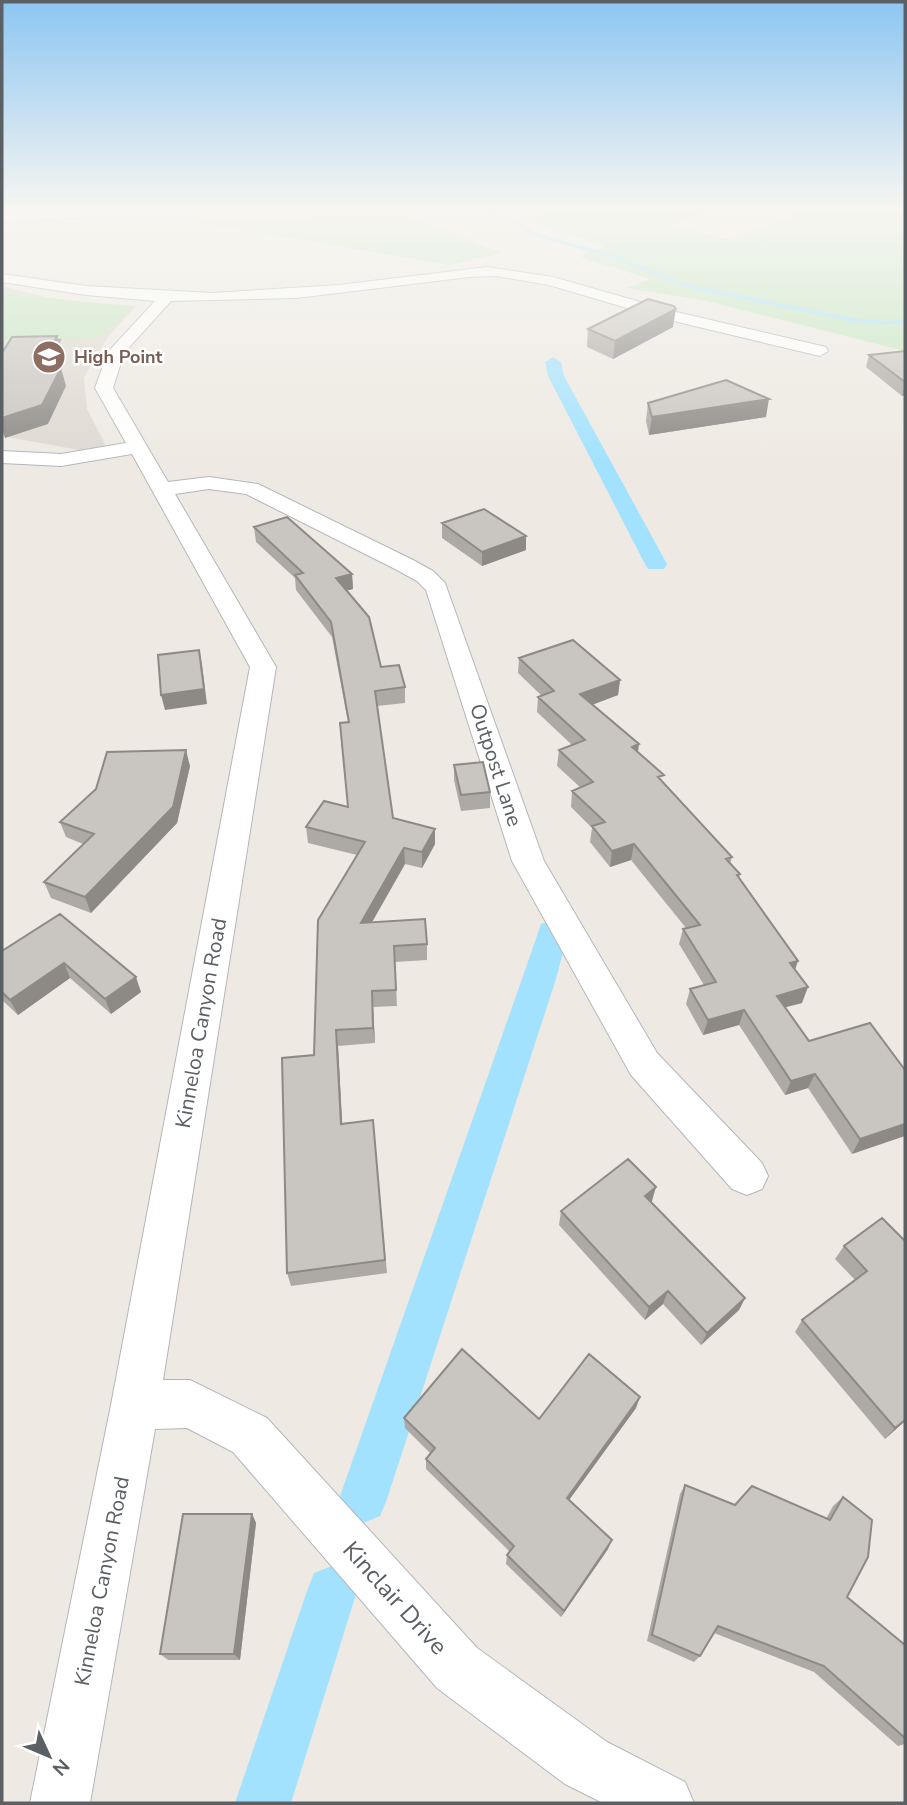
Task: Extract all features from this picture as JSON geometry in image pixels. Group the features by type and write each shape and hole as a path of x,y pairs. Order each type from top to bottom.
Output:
{"street":[{"path":"133,295 166,298 293,295"},
{"path":"598,295 820,351"},
{"name":"Kinneloa Canyon Road","path":"60,1803 135,1405 263,667 104,388 116,352 166,298"},
{"path":"2,457 49,461 140,447"},
{"name":"Outpost Lane","path":"163,489 209,483 251,488 405,565 425,576 438,588 528,861 644,1064 747,1176"},
{"name":"Kinclair Drive","path":"135,1405 190,1405 250,1435 457,1668 586,1763 664,1803"}],"shaded area":[{"name":"High Point","path":"2,295 39,295 58,300 136,306 108,337 84,377 87,409 106,446 79,450 2,436"}],"green space":[{"path":"2,295 134,307 106,332 94,338 2,340"},
{"path":"672,295 905,295 905,351 702,300"}],"building":[{"path":"648,299 674,306 676,309 615,341 588,329"},
{"path":"57,336 55,340 60,340 45,368 61,368 42,405 2,418 2,353 12,337"},
{"path":"905,351 905,382 869,355"},
{"path":"726,380 769,399 652,417 648,403"},
{"path":"484,509 526,536 482,552 442,523"},
{"path":"287,517 352,574 336,578 369,617 381,667 399,665 405,687 375,691 393,818 435,829 422,852 404,848 361,923 425,919 427,944 394,946 396,990 372,991 373,1028 336,1030 341,1124 373,1120 385,1260 287,1273 282,1058 314,1055 318,920 365,842 306,827 324,801 348,807 340,723 349,722 331,622 295,575 303,573 254,527"},
{"path":"573,640 620,680 580,694 639,744 632,747 664,775 658,777 732,857 726,859 740,874 737,875 798,961 790,963 808,987 777,996 809,1041 870,1023 905,1070 905,1124 860,1139 815,1074 791,1081 744,1010 708,1020 690,989 716,982 683,929 700,925 634,844 612,851 592,826 605,822 572,791 593,782 559,750 585,740 538,697 554,691 519,658"},
{"path":"199,650 204,689 161,695 158,655"},
{"path":"186,750 173,807 85,897 44,882 94,834 60,822 96,789 107,752"},
{"path":"483,762 490,792 461,795 454,765"},
{"path":"60,914 136,977 105,999 64,963 10,1000 2,992 2,951"},
{"path":"628,1159 656,1187 645,1196 745,1298 707,1333 668,1291 649,1307 561,1211"},
{"path":"882,1218 905,1241 905,1420 895,1428 802,1320 867,1271 844,1246"},
{"path":"462,1349 539,1419 589,1354 640,1397 567,1498 612,1540 564,1611 507,1555 514,1546 426,1459 435,1448 404,1418"},
{"path":"685,1485 735,1505 752,1486 830,1520 843,1497 872,1520 868,1557 847,1597 905,1645 905,1738 824,1666 718,1626 700,1656 652,1635"},
{"path":"183,1514 252,1514 234,1654 160,1654"}],"waterway":[{"path":"732,295 853,320 887,323 905,321"},
{"path":"553,362 556,376 656,564"},
{"path":"363,1499 539,979 552,933"},
{"path":"263,1803 332,1591"}],"place":[{"name":"High Point","path":"49,357"}]}
